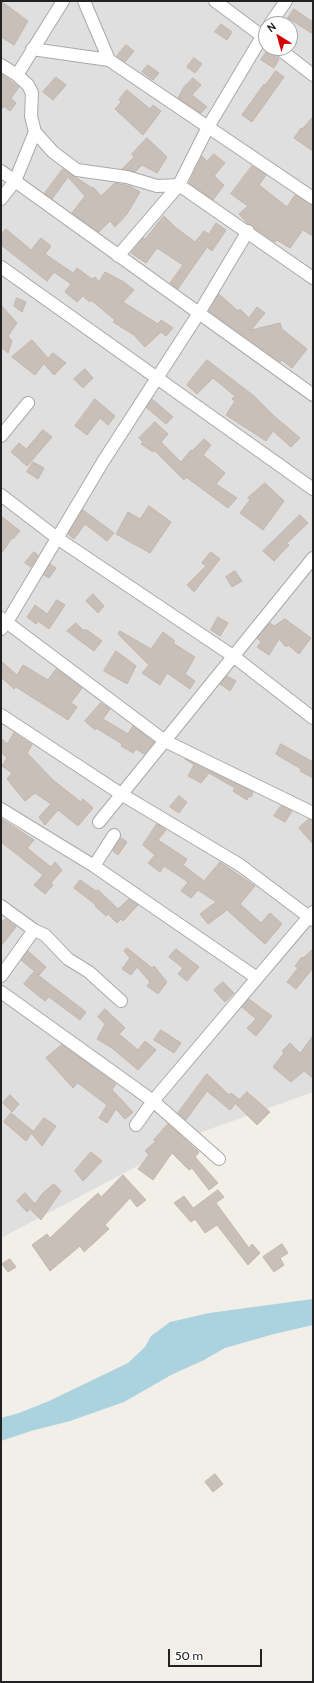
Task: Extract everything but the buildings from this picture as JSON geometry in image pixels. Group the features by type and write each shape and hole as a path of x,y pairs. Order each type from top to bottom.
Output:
{"street":[{"path":"17,75 63,1"},
{"path":"215,1 258,30"},
{"path":"276,16 286,1"},
{"path":"88,2 109,60"},
{"path":"118,256 179,185 208,126 258,46"},
{"path":"32,49 109,60 313,198"},
{"path":"288,56 313,75"},
{"path":"1,66 17,75 28,85 32,93 31,116 35,132 57,156 77,170 127,177 157,186 179,185 248,231 313,278"},
{"path":"1,199 15,181 35,132"},
{"path":"1,171 313,395"},
{"path":"248,231 199,313 104,460 3,623 165,740 313,813"},
{"path":"1,267 158,377 313,489"},
{"path":"1,436 28,403"},
{"path":"1,495 57,538 233,656 313,718"},
{"path":"99,822 313,558"},
{"path":"2,717 121,794 240,865 312,916 257,978 153,1101 136,1125"},
{"path":"1,809 94,866 257,978"},
{"path":"94,866 114,835"},
{"path":"1,906 34,930 45,935 68,959 89,972 121,1001"},
{"path":"1,976 34,930"},
{"path":"1,992 153,1101 219,1159"}],"shaded area":[{"path":"1,1 313,1 313,1092 202,1132 1,1238"}],"water":[{"path":"313,1299 313,1325 225,1348 204,1360 171,1375 124,1402 70,1421 31,1431 1,1441 1,1418 19,1413 49,1401 128,1363 145,1347 151,1336 170,1322 209,1313"}]}
